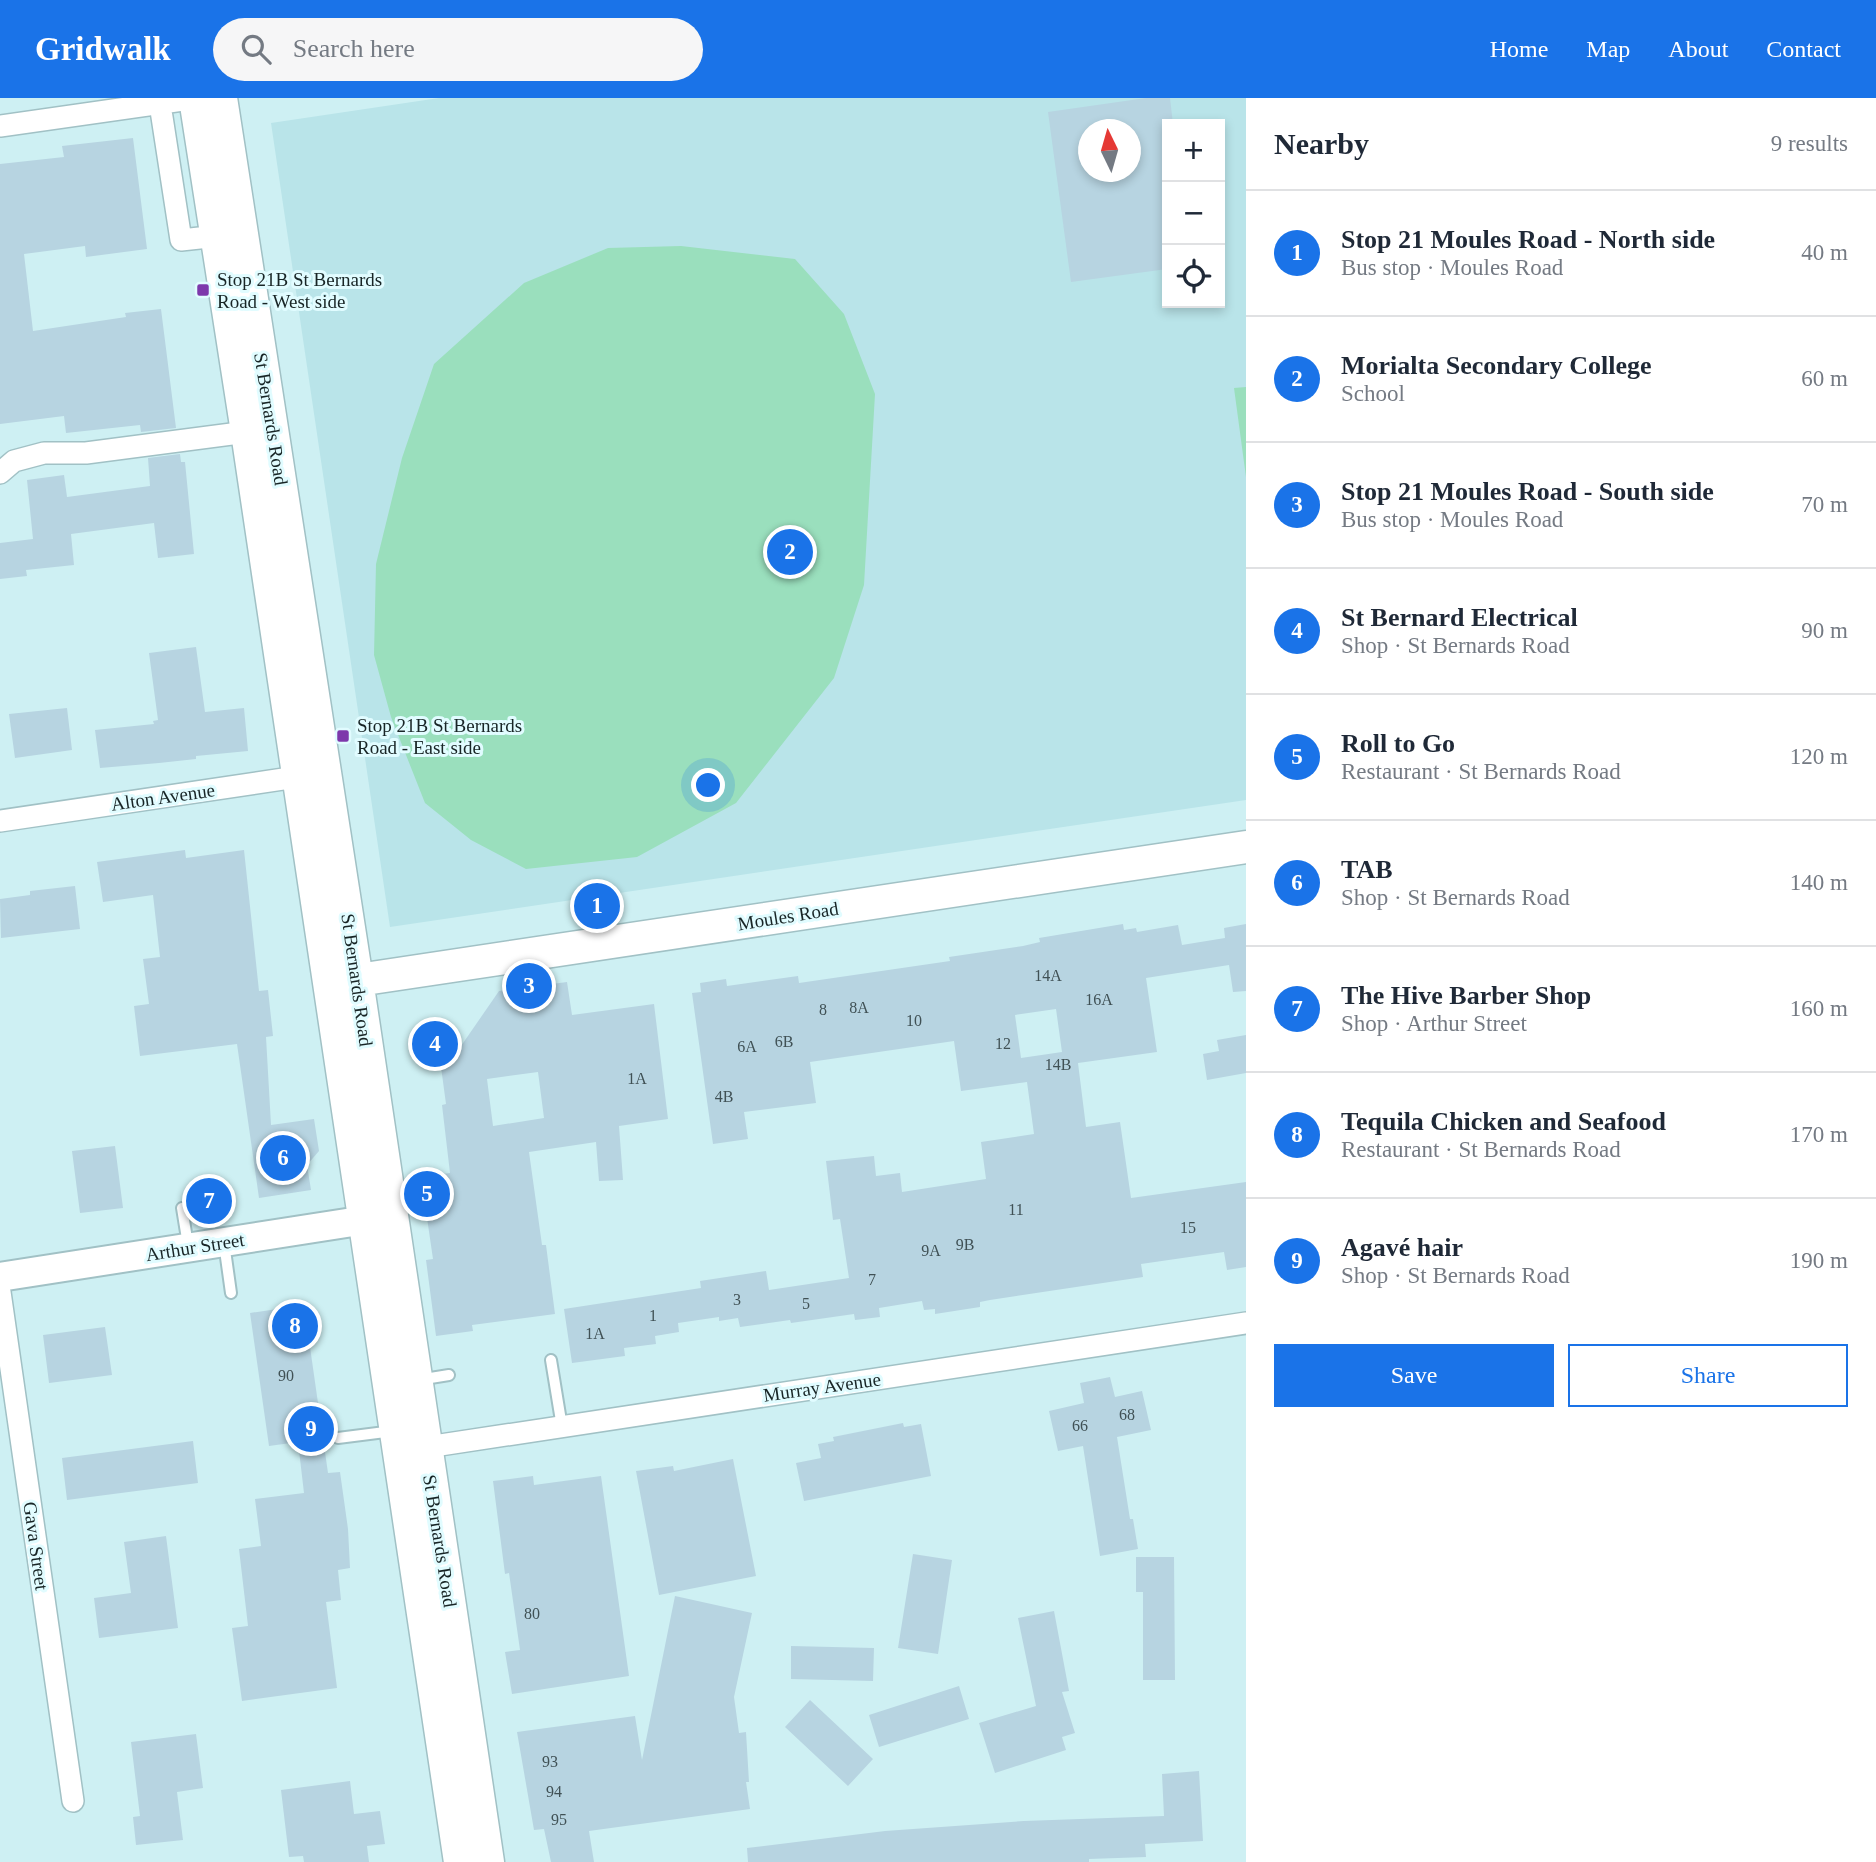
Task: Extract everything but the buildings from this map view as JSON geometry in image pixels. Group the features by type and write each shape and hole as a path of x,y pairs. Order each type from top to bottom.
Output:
{"main road":[{"name":"St Bernards Road","path":"196,98 247,432 312,775"},
{"name":"St Bernards Road","path":"221,98 312,775 377,1219 460,1862"},
{"name":"Moules Road","path":"343,982 1246,847"},
{"name":"St Bernards Road","path":"377,1219 415,1380 407,1443 488,1862"}],"street":[{"path":"0,126 196,98"},
{"path":"160,104 181,240 218,236"},
{"path":"0,473 14,461 44,453 86,453 247,432"},
{"name":"Alton Avenue","path":"0,821 312,775"},
{"name":"Arthur Street","path":"0,1278 377,1219"},
{"name":"Gava Street","path":"0,1292 73,1801"},
{"name":"Murray Avenue","path":"407,1443 562,1427 1246,1323"}],"lane":[{"path":"182,1208 188,1248"},
{"path":"224,1243 231,1293"},
{"path":"551,1360 562,1427"},
{"path":"415,1380 449,1375"},
{"path":"338,1438 407,1443"}],"shaded area":[{"path":"439,98 1246,98 1246,800 390,927 271,123"}],"green space":[{"path":"681,246 795,259 844,314 875,394 864,585 834,678 736,803 637,857 526,869 471,840 425,803 391,717 374,655 376,564 402,458 434,364 524,283 608,248"},
{"path":"1246,387 1246,477 1234,388"}],"place":[{"name":"Stop 21B St Bernards Road - West side","path":"203,290"},
{"name":"Morialta Secondary College","path":"790,552"},
{"name":"Stop 21B St Bernards Road - East side","path":"343,736"},
{"name":"Stop 21 Moules Road - North side","path":"597,906"},
{"name":"Stop 21 Moules Road - South side","path":"529,986"},
{"name":"St Bernard Electrical","path":"435,1044"},
{"name":"TAB","path":"283,1158"},
{"name":"Roll to Go","path":"427,1194"},
{"name":"The Hive Barber Shop","path":"209,1201"},
{"name":"Tequila Chicken and Seafood","path":"295,1326"},
{"name":"Agavé hair","path":"311,1429"}]}
